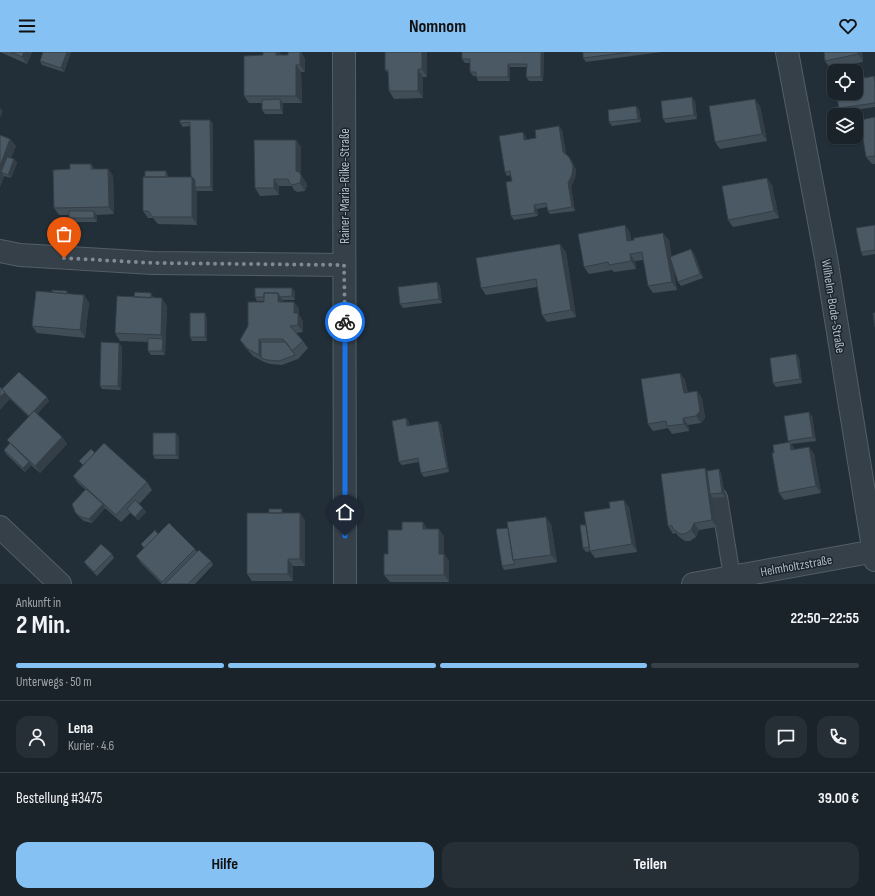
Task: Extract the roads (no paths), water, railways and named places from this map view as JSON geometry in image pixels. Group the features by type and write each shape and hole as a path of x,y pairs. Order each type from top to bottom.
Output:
{"street":[{"name":"Rainer-Maria-Rilke-Straße","path":"344,52 345,584"},
{"name":"Wilhelm-Bode-Straße","path":"787,52 826,258 875,554"},
{"path":"0,251 20,255 153,263 344,265"},
{"path":"0,527 60,584"},
{"name":"Helmholtzstraße","path":"693,584 875,554"}],"lane":[{"path":"719,497 732,577"}]}
